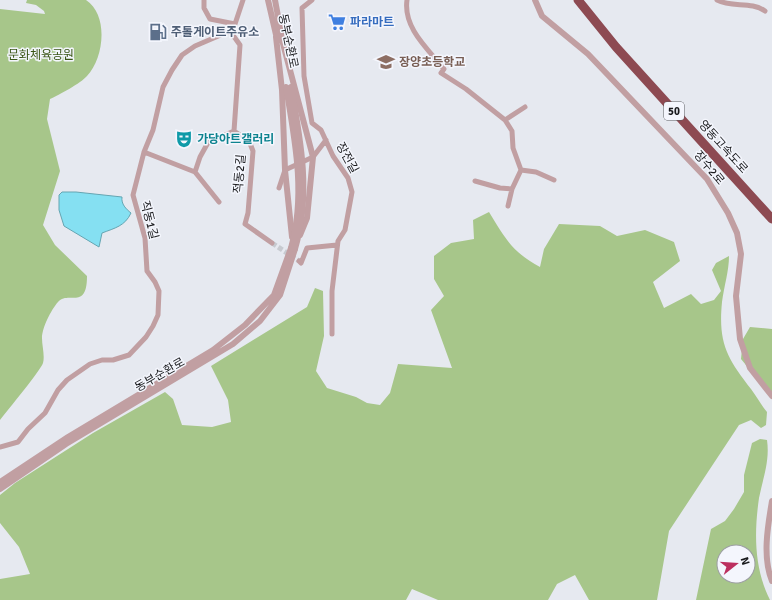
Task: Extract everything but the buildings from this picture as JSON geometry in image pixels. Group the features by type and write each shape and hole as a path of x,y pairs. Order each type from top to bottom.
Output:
{"highway":[{"name":"영동고속도로","path":"578,0 616,47 772,219"},
{"name":"영동고속도로","path":"585,0 624,48 772,210"}],"street":[{"path":"204,0 204,8 210,19 235,24"},
{"path":"194,172 210,139 216,139 234,131 240,45 230,31 235,24 242,0"},
{"path":"264,0 273,7 280,0"},
{"name":"동부순환로","path":"0,489 66,444 233,344 260,321 280,295 301,225 304,188 299,130 273,7 268,0"},
{"name":"동부순환로","path":"273,7 275,0"},
{"name":"장전길","path":"312,0 302,8 304,76 312,123 321,130 333,156 348,178 352,192 345,230 338,245 332,291 332,334"},
{"path":"407,0 406,6 414,32 444,69 441,73 466,89 505,120 512,131 513,148 521,170 512,189 508,206"},
{"name":"장수2로","path":"535,0 542,16 588,54 707,179 728,213 737,233 741,254 736,296 740,339 750,368 772,396"},
{"path":"716,0 728,5 758,6 765,11"},
{"name":"직동1길","path":"0,447 18,442 28,429 45,413 58,390 68,380 90,364 102,360 113,360 128,355 146,337 154,326 158,315 159,291 155,282 147,271 145,238 133,195 144,152 153,130 163,87 182,55 195,46 230,31"},
{"path":"279,37 314,158 307,218 294,246"},
{"path":"279,37 285,170 294,246"},
{"path":"505,120 525,107"},
{"name":"적동2길","path":"234,131 249,141 254,151 248,213 245,224 272,243"},
{"path":"279,188 285,170 314,158 326,140"},
{"path":"144,152 194,172 219,202"},
{"path":"521,170 536,172 554,180"},
{"path":"475,181 500,188 512,189"},
{"path":"299,261 301,263 307,248 338,245"},
{"name":"동부순환로","path":"0,482 68,437 213,350 245,325 274,295 294,246"},
{"path":"772,500 767,543 767,563 772,581"}],"green space":[{"name":"문화체육공원","path":"27,0 86,0 93,7 101,26 102,37 100,48 93,68 80,82 50,99 47,119 60,171 43,225 55,245 87,276 84,293 76,298 62,299 58,302 47,319 42,334 44,357 43,363 0,420 0,9 45,14 44,11 36,5 26,3"},
{"path":"489,212 510,244 522,256 540,267 544,249 559,224 600,226 617,236 645,230 674,242 680,261 653,282 664,308 691,294 701,304 714,300 721,291 712,270 716,263 729,256 722,302 721,329 723,339 730,359 767,412 766,425 761,428 751,420 739,425 669,531 657,600 589,600 575,575 557,584 548,600 438,600 412,589 406,600 0,600 0,579 30,574 19,547 0,523 0,495 15,483 93,433 165,392 173,399 182,425 212,427 231,422 228,400 211,366 307,307 315,288 323,291 324,336 316,371 327,388 356,397 367,403 380,405 390,393 398,364 452,368 431,310 444,296 434,279 434,256 451,243 474,239 473,220"},
{"path":"750,327 772,329 772,397 741,359 743,339"},
{"path":"760,439 767,440 768,455 759,498 756,537 758,563 770,600 696,600 711,529 725,521 734,509 744,492 744,475 752,443"}],"water":[{"path":"62,192 122,197 123,204 131,213 123,224 102,233 99,247 64,226 59,210 59,195"}],"tunnel":[{"path":"272,243 299,261"}],"place":[{"name":"파라마트","path":"337,22"},
{"name":"주톨게이트주유소","path":"158,32"},
{"name":"장양초등학교","path":"386,62"},
{"name":"가당아트갤러리","path":"184,139"}]}
